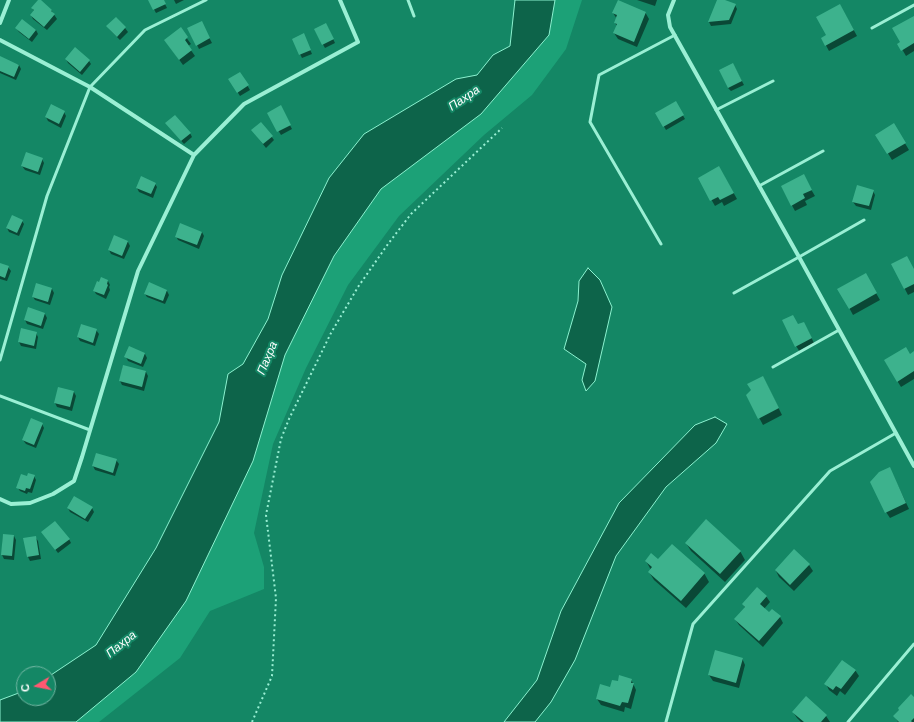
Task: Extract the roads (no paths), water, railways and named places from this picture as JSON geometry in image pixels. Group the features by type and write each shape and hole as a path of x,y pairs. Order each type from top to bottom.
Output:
{"street":[{"path":"0,23 9,0"},
{"path":"0,499 11,504 30,504 54,494 74,481 138,271 194,155 244,104 358,42 340,0"},
{"path":"674,0 668,14 670,27 914,466"},
{"path":"0,40 90,87 194,155"}],"lane":[{"path":"0,360 47,196 90,87 145,30 206,0"},
{"path":"408,0 414,16"},
{"path":"872,28 914,6"},
{"path":"661,244 590,122 598,75 675,35"},
{"path":"716,110 773,81"},
{"path":"759,186 823,151"},
{"path":"734,293 864,220"},
{"path":"773,367 839,330"},
{"path":"0,396 90,430"},
{"path":"666,722 693,624 830,471 896,433"},
{"path":"848,722 914,644"}],"water":[{"name":"Пахра","path":"515,0 555,0 549,35 481,114 381,189 334,256 285,355 253,461 186,601 136,672 76,722 0,722 0,700 16,694 16,706 56,706 56,672 96,645 156,548 219,422 228,374 243,364 268,319 282,275 329,178 364,134 456,79 477,75 493,55 510,46"},
{"path":"588,268 600,280 612,307 595,381 586,391 582,380 586,364 564,349 578,301 579,281"},
{"path":"715,417 727,424 716,443 666,487 616,556 575,660 551,702 535,722 504,722 537,680 561,611 619,503 695,425"}]}
